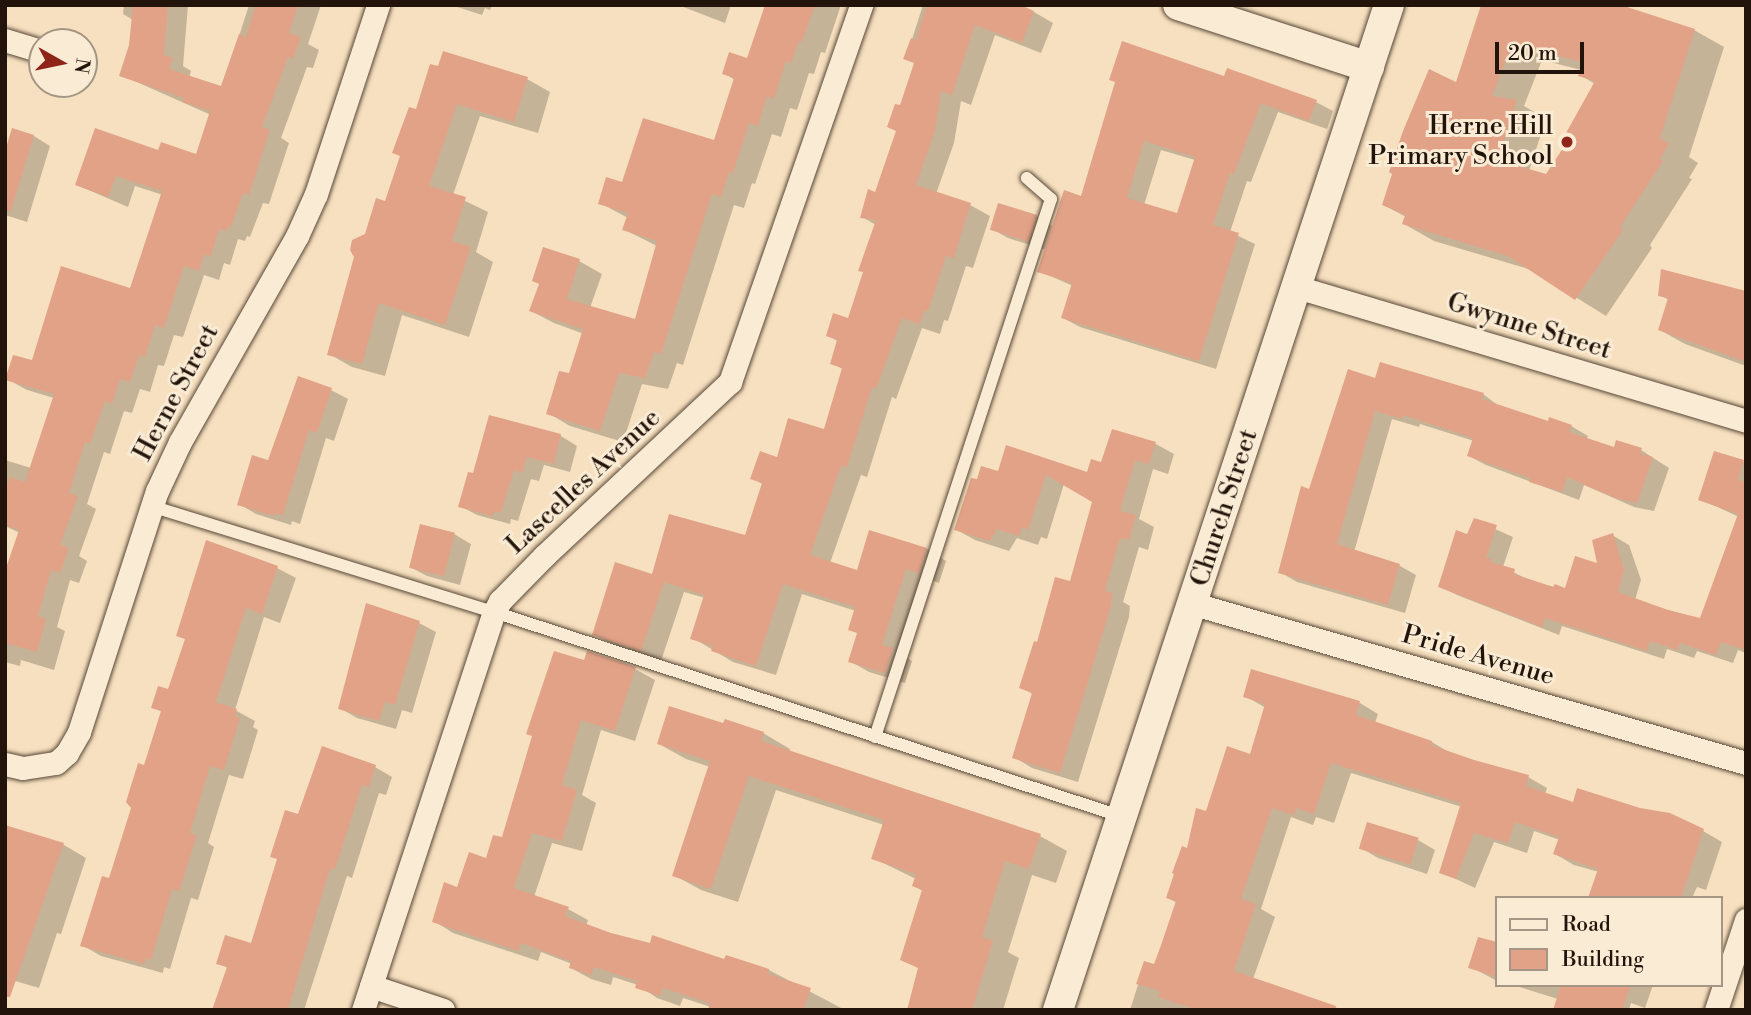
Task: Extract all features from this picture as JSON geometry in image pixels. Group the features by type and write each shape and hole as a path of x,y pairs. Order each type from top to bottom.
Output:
{"street":[{"name":"Herne Street","path":"5,764 23,768 55,763 67,753 79,733 151,506 180,442 298,236 316,194 377,5"},
{"name":"Lascelles Avenue","path":"363,1010 499,601 544,555 730,382 861,5"},
{"name":"Church Street","path":"1059,1010 1389,5"},
{"path":"1186,7 1369,67"},
{"path":"5,40 28,47"},
{"name":"Gwynne Street","path":"1297,287 1746,421"},
{"name":"Pride Avenue","path":"1194,604 1746,763"},
{"path":"1716,1010 1746,920"},
{"path":"371,986 443,1010"}],"lane":[{"path":"875,737 1051,199 1027,178"},
{"path":"151,506 494,612 1123,817"}],"building":[{"path":"133,5 168,5 164,55 173,58 169,69 221,86 239,34 246,37 256,5 298,5 289,33 301,37 293,59 288,57 262,127 270,130 249,195 243,193 231,227 228,226 226,231 219,229 211,256 204,254 199,271 184,266 164,328 155,325 145,357 139,355 130,382 120,379 112,404 105,401 90,444 85,442 69,493 78,496 60,545 69,548 60,573 51,570 38,616 46,619 37,652 5,643 5,571 19,530 5,525 5,489 10,477 25,482 54,394 5,380 13,355 32,360 61,266 130,288 162,191 116,176 108,197 75,185 95,128 158,150 161,142 196,154 210,111 182,102 184,98 119,76 129,45"},
{"path":"765,5 815,5 802,42 799,41 791,63 786,61 774,99 767,96 758,126 749,123 733,173 729,172 721,197 712,194 661,354 654,352 645,378 619,373 600,431 546,414 559,371 569,373 583,329 529,311 539,284 532,281 543,247 580,259 567,299 635,319 657,241 622,230 628,213 598,204 606,177 622,182 643,118 714,140 734,78 722,74 729,52 747,58"},
{"path":"927,5 1021,5 1034,11 1022,43 975,25 952,95 941,91 935,131 916,185 971,203 954,258 946,256 928,311 924,310 920,324 902,318 876,389 872,387 847,467 841,466 810,555 857,570 869,530 927,548 919,573 906,569 882,645 893,648 885,673 848,662 857,633 848,630 855,607 783,584 756,666 711,651 713,646 690,639 704,595 664,582 641,651 592,635 615,562 652,574 669,514 745,535 762,483 750,479 760,451 777,457 788,418 824,429 842,368 830,364 837,340 826,336 833,313 848,318 863,272 858,271 876,220 860,218 868,189 875,192 896,131 887,127 895,104 900,105 914,63 903,59 911,38 916,40"},
{"path":"1481,5 1621,5 1695,29 1660,138 1669,144 1660,159 1663,161 1620,227 1623,230 1575,300 1508,256 1402,224 1405,215 1382,205 1392,174 1389,172 1403,131 1429,69 1456,82","holes":["1512,44 1582,62 1578,76 1595,81 1566,133 1571,136 1546,174 1498,160 1517,100 1492,96"]},
{"path":"1122,41 1224,76 1227,68 1317,100 1309,121 1261,103 1234,174 1230,173 1213,225 1239,233 1199,361 1061,318 1072,283 1037,272 1064,190 1081,196 1115,82 1109,80","holes":["1144,141 1195,157 1177,213 1127,198"]},
{"path":"443,51 528,77 514,122 457,104 429,186 466,197 452,241 471,247 445,325 379,303 362,364 327,355 354,257 350,250 352,240 365,234 376,198 385,201 400,156 392,153 409,107 416,109 430,64 438,66"},
{"path":"12,128 34,135 11,211 5,210 5,151"},
{"path":"998,203 1037,215 1029,242 990,230"},
{"path":"1661,269 1746,291 1746,362 1658,330 1668,298 1658,296"},
{"path":"1380,362 1484,393 1482,399 1548,421 1549,417 1572,425 1569,432 1614,447 1616,440 1642,448 1640,454 1653,457 1637,503 1615,498 1567,477 1562,492 1529,482 1530,478 1467,456 1473,438 1403,415 1402,419 1375,411 1337,544 1400,564 1388,605 1278,573 1301,486 1309,489 1348,369 1375,378"},
{"path":"298,376 332,388 317,433 309,430 283,515 275,513 274,516 237,505 252,455 268,460"},
{"path":"489,415 561,434 554,464 527,457 522,473 514,470 501,513 494,511 493,516 458,507 468,472 473,473"},
{"path":"1112,429 1156,442 1149,464 1135,460 1120,511 1136,515 1129,540 1120,538 1105,591 1112,593 1111,606 1060,773 1012,758 1032,693 1019,688 1034,641 1037,642 1055,577 1070,581 1092,502 1046,475 1028,530 1022,527 1019,536 997,529 990,541 954,530 971,478 977,479 981,466 998,471 1006,445 1087,472 1091,459 1101,462"},
{"path":"1714,451 1744,460 1738,480 1746,482 1746,650 1721,642 1716,655 1680,643 1677,650 1650,641 1647,651 1545,618 1542,627 1438,587 1456,530 1467,534 1474,518 1497,525 1486,558 1515,569 1514,574 1553,587 1555,584 1565,588 1575,556 1597,563 1592,540 1613,533 1624,570 1618,592 1700,618 1738,514 1698,500"},
{"path":"420,524 455,533 444,576 409,568"},
{"path":"206,540 278,566 262,614 246,608 216,702 237,709 235,716 240,718 224,770 210,766 190,833 197,835 179,891 172,889 151,960 146,958 144,964 80,946 102,876 109,878 131,808 126,802 138,763 144,765 161,711 151,708 158,686 168,689 185,639 176,636"},
{"path":"366,603 420,621 395,705 385,702 379,721 338,709"},
{"path":"554,651 584,660 587,651 636,667 615,731 581,720 562,785 577,790 562,841 532,833 514,888 569,907 565,916 611,933 650,943 652,935 724,959 726,955 769,969 768,974 811,988 803,1010 708,1010 710,1003 663,988 660,996 635,988 637,981 594,967 591,975 569,968 571,961 521,943 518,951 432,922 444,882 457,887 469,852 486,858 493,835 502,837 532,736 526,734"},
{"path":"1251,669 1360,701 1356,715 1432,741 1431,745 1474,760 1529,775 1526,786 1573,802 1577,788 1640,808 1670,813 1704,829 1682,896 1589,896 1598,869 1553,854 1559,837 1515,822 1508,843 1474,833 1456,879 1439,873 1461,803 1331,763 1314,814 1296,808 1294,815 1272,808 1241,899 1256,904 1234,971 1336,1006 1335,1010 1198,1010 1158,997 1160,991 1136,984 1144,961 1154,964 1160,948 1176,901 1166,898 1174,874 1172,873 1182,846 1187,848 1196,808 1206,811 1227,746 1250,754 1265,704 1243,697"},
{"path":"669,706 723,723 725,719 764,732 761,741 1041,834 1029,869 1005,861 982,937 993,941 972,1010 907,1010 918,968 900,960 922,890 912,886 916,874 871,859 884,820 749,776 711,889 672,876 710,761 657,744"},
{"path":"322,746 376,765 369,787 362,785 335,869 330,868 288,1010 212,1010 227,967 216,964 225,935 251,943 277,859 270,857 285,810 298,814"},
{"path":"1367,822 1419,838 1410,865 1359,849"},
{"path":"5,825 64,843 10,997 5,997"},
{"path":"1478,937 1496,942 1496,977 1468,968"},
{"path":"1560,987 1630,987 1622,1010 1553,1010"}],"place":[{"name":"Herne Hill Primary School","path":"1567,142"}]}
